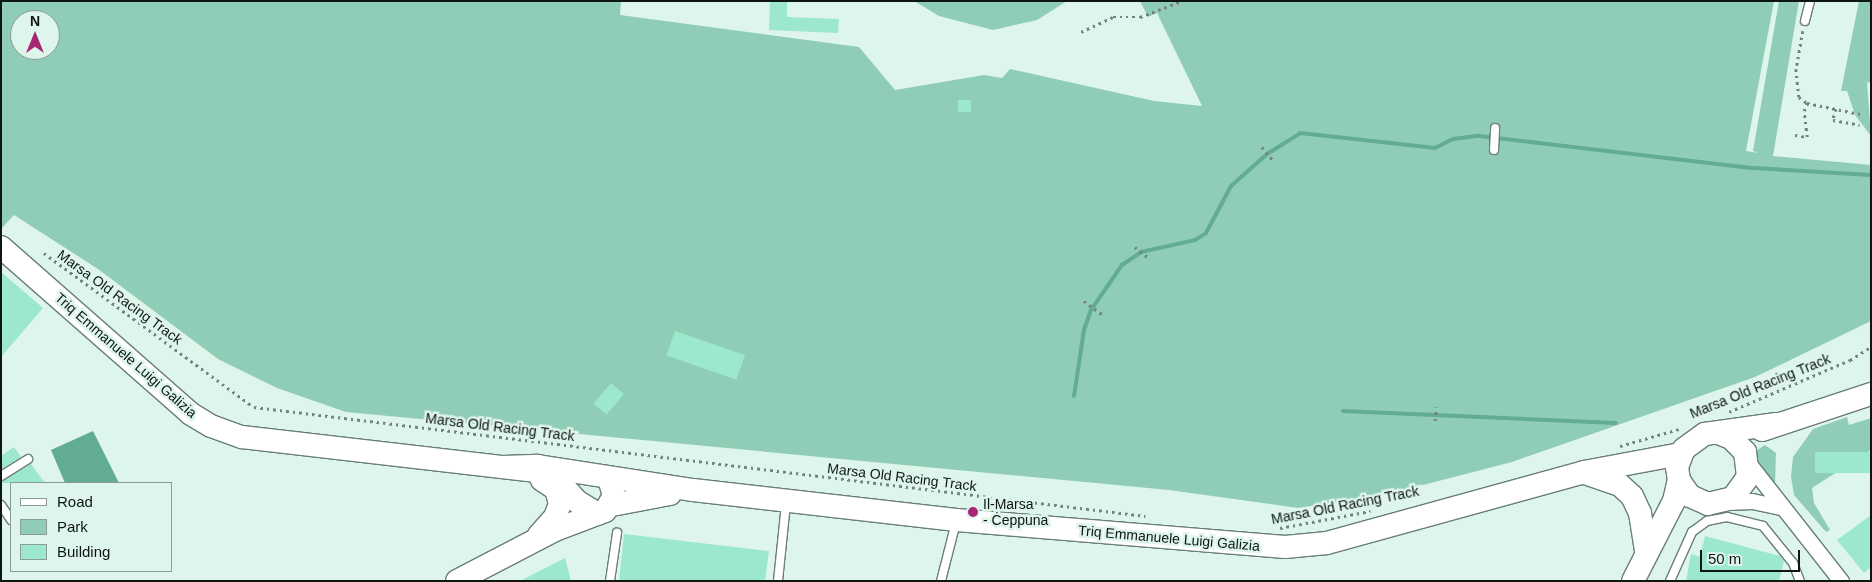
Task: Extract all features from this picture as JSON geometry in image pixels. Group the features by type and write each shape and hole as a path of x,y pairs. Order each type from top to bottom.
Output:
{"main road":[{"name":"Triq Emmanuele Luigi Galizia","path":"1,246 191,414 211,426 242,437 460,462 503,466 538,466 592,494 693,490 956,520 1301,547 1584,472 1636,461 1679,469"},
{"path":"1646,550 1674,520 1718,503 1746,483 1747,458 1753,434 1776,424 1871,394"},
{"path":"1721,424 1747,458"},
{"path":"1633,581 1646,550 1674,501 1679,469 1693,439 1721,424 1776,424"},
{"path":"460,462 543,480 556,489 560,504 555,517 531,544"},
{"path":"1679,469 1690,496 1718,503"},
{"path":"1584,472 1620,485 1632,496 1640,513 1646,550"},
{"path":"457,581 555,530 592,494"}],"street":[{"path":"1747,458 1780,507 1841,581"},
{"path":"1718,503 1752,501 1780,507"}],"lane":[{"path":"1805,21 1810,1"},
{"path":"1494,150 1495,128"},
{"path":"1,476 28,459"},
{"path":"778,581 787,501"},
{"path":"1,505 10,518"},
{"path":"1670,581 1692,532 1706,521 1727,517 1763,526 1792,563 1800,581"},
{"path":"941,581 956,520"},
{"path":"610,581 617,533"}],"path":[{"path":"1082,32 1114,18 1140,18 1182,1"},
{"path":"1805,21 1796,88 1807,103 1860,114"},
{"path":"1795,135 1807,137 1804,111 1807,103"},
{"path":"1836,108 1833,120 1860,125"},
{"path":"1262,147 1273,160"},
{"path":"1135,248 1148,257"},
{"name":"Marsa Old Racing Track","path":"44,253 254,408 1154,518"},
{"path":"1084,301 1103,315"},
{"name":"Marsa Old Racing Track","path":"1721,424 1850,360 1871,347"},
{"path":"1435,421 1436,407"},
{"name":"Marsa Old Racing Track","path":"1611,448 1687,427"},
{"name":"Marsa Old Racing Track","path":"1272,529 1374,510"}],"green space":[{"path":"1,1 621,1 620,15 859,47 895,90 984,75 1002,78 1010,69 1154,101 1202,106 1157,13 1148,17 1140,1 1774,1 1746,151 1758,153 1753,151 1779,1 1799,1 1773,156 1871,165 1871,321 1755,377 1512,462 1388,494 1298,508 1169,490 346,412 277,388 218,359 98,269 14,215 1,229"},
{"path":"914,1 1067,1 1037,20 993,30 939,16"},
{"path":"1859,1 1871,1 1871,83 1867,82 1871,136 1855,115 1847,91 1841,91"},
{"path":"1847,417 1849,425 1871,418 1871,450 1812,488 1814,503 1830,530 1826,532 1794,495 1791,477 1793,457 1813,429"},
{"path":"1765,445 1776,453 1775,484 1755,460 1754,452"}],"shaded area":[{"path":"93,431 118,482 65,482 51,450"}],"building":[{"path":"770,1 787,1 787,17 839,19 838,33 769,30"},
{"path":"958,100 971,100 971,112 958,112"},
{"path":"1,272 43,308 1,357"},
{"path":"675,331 745,355 737,380 667,356"},
{"path":"611,383 624,394 607,415 594,404"},
{"path":"14,447 21,457 1,469 1,456"},
{"path":"1815,452 1871,452 1871,473 1815,473"},
{"path":"31,464 44,482 1,483"},
{"path":"1871,515 1871,567 1864,573 1837,540"},
{"path":"624,534 769,551 765,581 619,581"},
{"path":"1705,536 1780,556 1784,561 1779,581 1686,581 1691,554 1700,557"},
{"path":"565,558 571,581 520,581"}],"waterway":[{"path":"1074,396 1084,330 1091,310 1122,265 1141,252 1195,240 1206,233 1231,186 1267,154 1300,133 1435,148 1453,139 1479,136 1753,168 1871,175"},
{"path":"1343,411 1616,423"}],"place":[{"name":"Il-Marsa - Ċeppuna","path":"973,512"}]}
